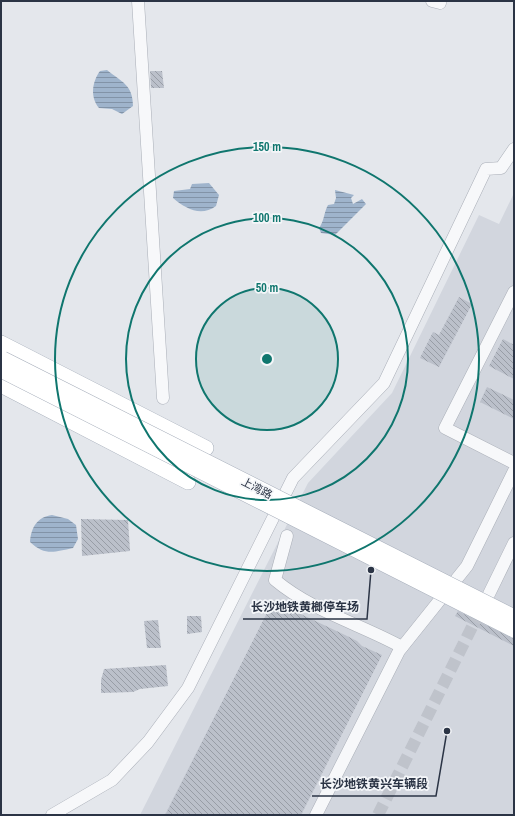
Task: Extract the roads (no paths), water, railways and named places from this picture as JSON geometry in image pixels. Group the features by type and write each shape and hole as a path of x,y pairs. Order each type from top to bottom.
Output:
{"main road":[{"path":"1,343 206,448"},
{"name":"上湾路","path":"2,362 514,618"},
{"name":"上湾路","path":"2,362 514,630"},
{"path":"1,385 188,482"}],"street":[{"path":"138,1 163,398"},
{"path":"432,1 440,2 439,1"},
{"path":"52,815 112,780 148,742 184,694 293,478 384,383 486,169 501,168 514,149"},
{"path":"514,292 445,428 514,463"},
{"path":"188,482 196,478 207,454 206,448"},
{"path":"316,815 402,647 467,566 514,471"},
{"path":"287,536 275,580 288,591 306,602 402,647"},
{"path":"489,594 514,543"}],"water":[{"path":"107,70 122,81 131,93 133,106 122,114 112,109 99,108 94,99 93,90 97,75 100,71"},
{"path":"209,183 219,195 216,206 210,209 205,211 194,210 188,208 173,198 174,191 190,189 192,184"},
{"path":"335,190 354,195 351,198 353,204 362,199 366,204 335,235 321,233 319,228 328,205 334,204 336,198"},
{"path":"52,515 68,519 76,525 78,539 73,548 50,552 40,549 30,542 33,528 36,524 42,518"}],"tunnel":[{"path":"378,815 483,605"}],"place":[{"name":"长沙地铁黄榔停车场","path":"371,570"},
{"name":"长沙地铁黄兴车辆段","path":"447,731"}]}
